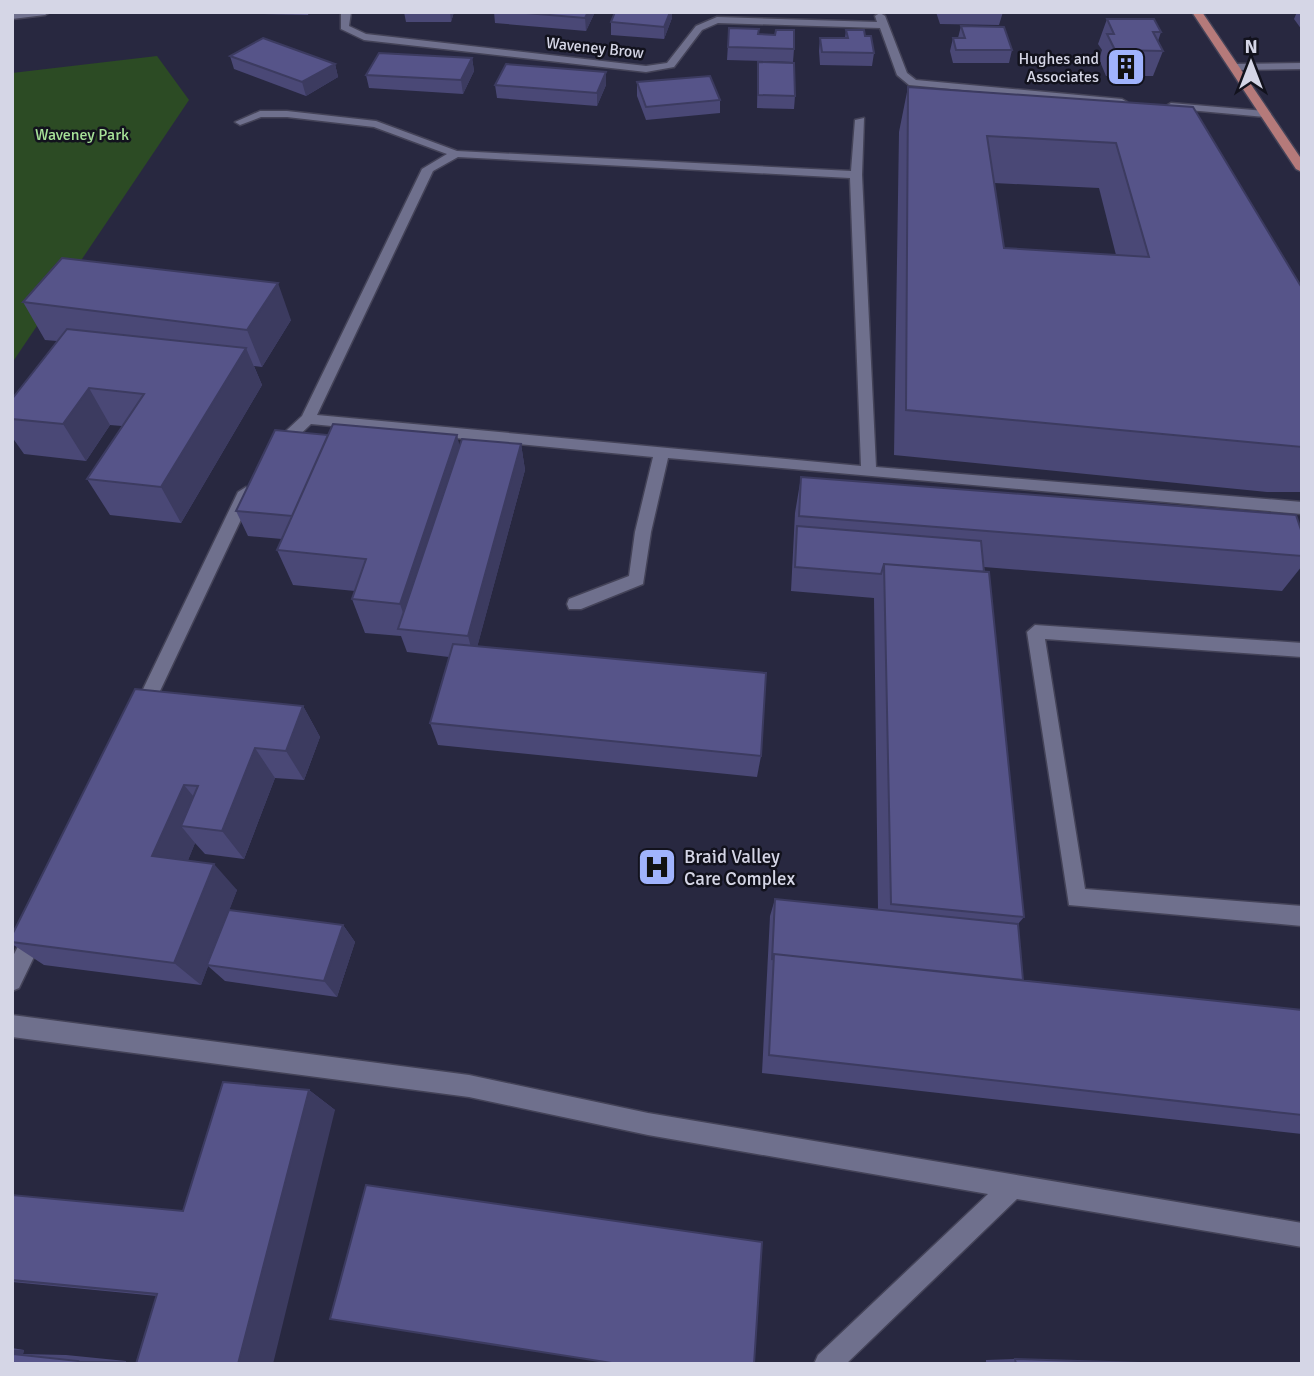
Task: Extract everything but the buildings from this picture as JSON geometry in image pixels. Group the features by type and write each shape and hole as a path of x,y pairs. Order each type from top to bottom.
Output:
{"main road":[{"path":"1197,12 1302,169"}],"street":[{"path":"12,16 45,12"},
{"name":"Waveney Brow","path":"346,12 344,27 364,37 646,69 670,65 699,28 717,20 883,25"},
{"path":"878,12 902,75 919,85 1128,103"},
{"path":"1234,67 1302,66"},
{"path":"1155,105 1265,114"},
{"path":"240,122 260,114 287,114 376,124 456,154 626,160 856,175"},
{"path":"860,120 856,175 869,472"},
{"path":"269,455 307,419 428,169 456,154"},
{"path":"307,419 869,472 1302,508"},
{"path":"575,604 637,580 643,532 662,452"},
{"path":"133,729 254,477"},
{"path":"1302,650 1035,632 1076,898 1302,916"},
{"path":"12,981 42,918"},
{"path":"12,1026 469,1086 648,1125 1302,1235"},
{"path":"827,1364 1013,1187"}],"green space":[{"name":"Waveney Park","path":"157,56 189,100 12,363 12,73"}],"place":[{"name":"Hughes and Associates","path":"1126,67"},
{"name":"Braid Valley Care Complex","path":"657,867"}]}
